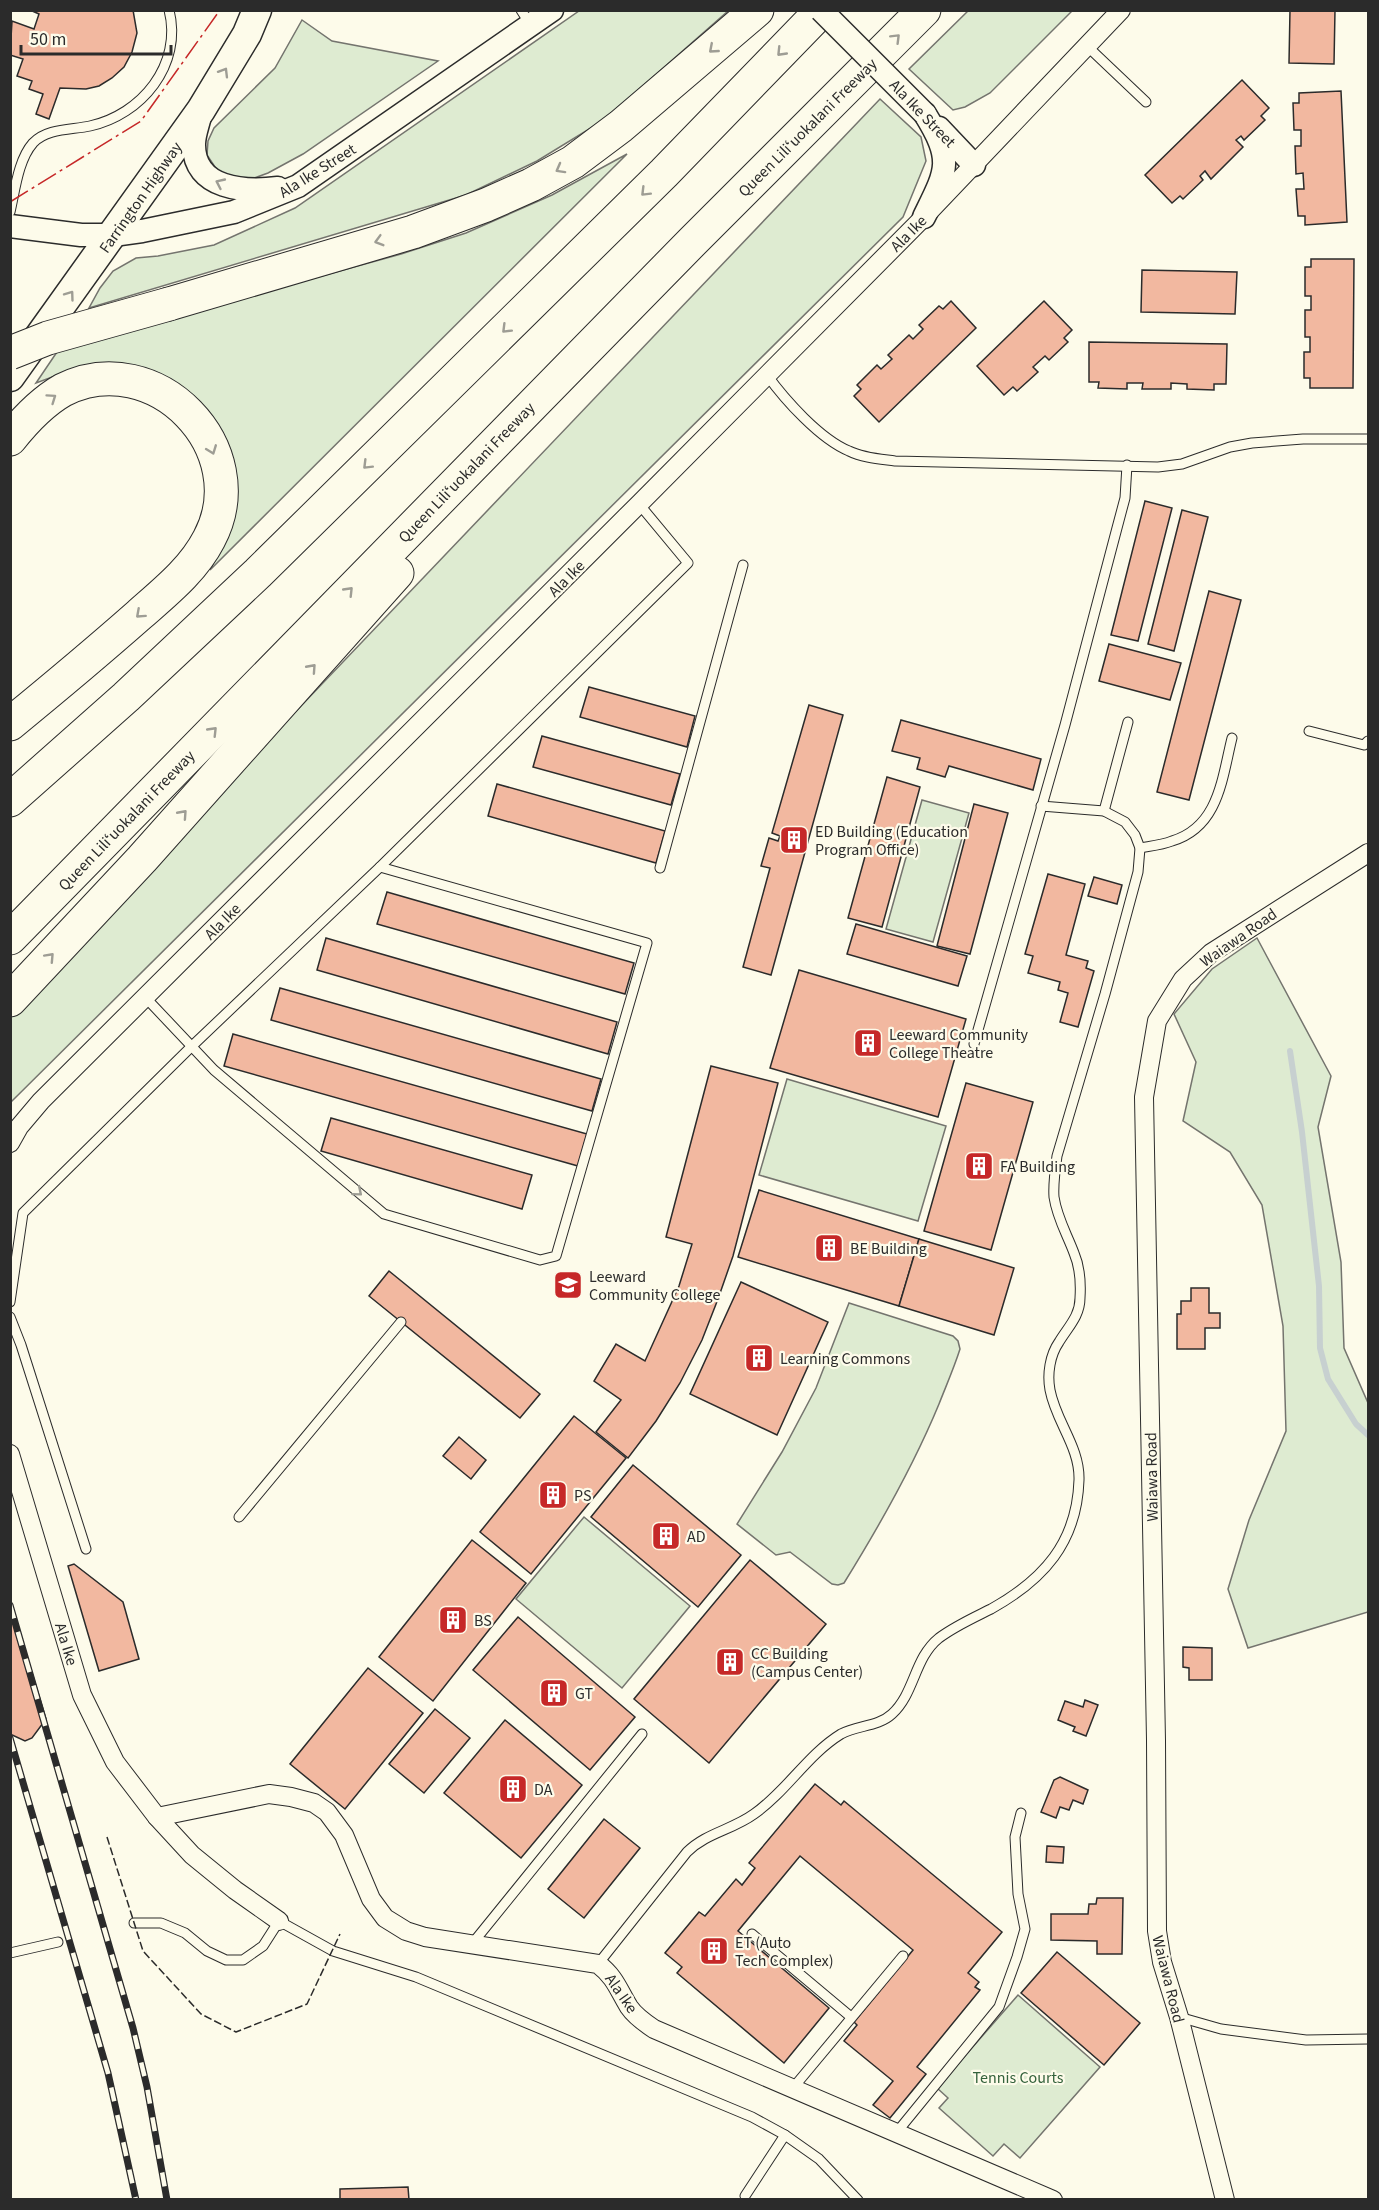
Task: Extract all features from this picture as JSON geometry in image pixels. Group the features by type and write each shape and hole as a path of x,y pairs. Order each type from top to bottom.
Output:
{"highway":[{"path":"10,353 48,338 412,232 486,205 531,185 573,162 621,126 757,10"},
{"path":"10,800 126,697 258,573 664,173 822,10"},
{"name":"Queen Liliʻuokalani Freeway","path":"10,938 691,243 924,10"},
{"path":"10,1000 142,859 691,243"},
{"path":"10,440 34,412 49,399 65,390 97,380 131,382 163,393 191,414 211,444 221,480 218,519 209,540 188,571 81,666 10,724"},
{"path":"10,776 258,573"}],"main road":[{"name":"Farrington Highway","path":"10,377 201,110 247,34 257,10"}],"street":[{"name":"Ala Ike Street","path":"10,226 81,235 113,235 234,212 298,186 526,18 552,10"},
{"name":"Ala Ike Street","path":"822,10 974,165"},
{"name":"Ala Ike","path":"10,1143 19,1127 41,1101 924,217 1121,10"},
{"path":"201,110 194,144 199,164 210,178 222,185 245,190 298,186"},
{"path":"924,217 941,181 945,160 941,140 926,114"},
{"name":"Waiawa Road","path":"1225,2199 1179,2017 1162,1962 1157,1931 1156,1728 1144,1097 1157,1021 1183,979 1211,953 1368,853"},
{"name":"Ala Ike","path":"10,1454 82,1695 115,1762 157,1817 192,1856 279,1921"},
{"name":"Ala Ike","path":"157,1817 269,1794 314,1803 327,1812 344,1835 371,1899 385,1918 406,1931 425,1937 597,1964 610,1973 629,2008 654,2029 1053,2199"}],"lane":[{"path":"10,212 16,181 33,143 46,134 110,120 126,112 143,99 156,84 171,42 172,20 169,10"},
{"path":"1087,46 1146,102"},
{"path":"767,375 784,398 830,440 850,452 895,461 1158,466 1182,464 1230,447 1252,443 1368,439"},
{"path":"974,1044 1125,498 1127,465"},
{"path":"10,1302 23,1214 191,1047 380,867 688,563 639,504"},
{"path":"660,868 742,565"},
{"path":"1104,811 1128,722"},
{"path":"1309,731 1364,745 1368,741"},
{"path":"1140,848 1174,841 1200,827 1214,806 1232,738"},
{"path":"597,1964 698,1841 754,1815 774,1798 821,1748 844,1732 870,1726 890,1717 905,1701 921,1660 937,1640 956,1626 1020,1592 1051,1563 1071,1526 1078,1501 1077,1454 1059,1420 1050,1389 1050,1363 1058,1343 1072,1325 1080,1301 1080,1276 1074,1252 1057,1213 1054,1174 1057,1156 1138,872 1140,848 1135,835 1125,822 1104,811 1041,806"},
{"path":"146,998 214,1070 384,1214 540,1260 556,1256 647,943 380,867"},
{"path":"10,1317 86,1549"},
{"path":"239,1517 401,1322"},
{"path":"472,1944 642,1734"},
{"path":"897,2132 999,2007 1025,1929 1018,1894 1015,1837 1021,1814"},
{"path":"134,1923 161,1923 185,1933 207,1952 226,1960 243,1960 263,1946 279,1921"},
{"name":"Ala Ike","path":"279,1921 333,1951 416,1977 752,2117 785,2135 819,2159 858,2199"},
{"path":"752,1934 851,2017"},
{"path":"10,1953 58,1942"},
{"path":"793,2088 903,1956"},
{"path":"1179,2017 1221,2029 1306,2040 1368,2039"},
{"path":"745,2196 785,2135"}],"green space":[{"path":"969,10 1072,11 990,93 965,107 953,110 909,69"},
{"path":"579,11 728,11 604,120 537,161 466,195 89,308 113,271 136,258 214,245 295,208"},
{"path":"302,20 332,41 438,61 303,154 268,173 249,180 219,173 207,155 208,141 214,128 275,68"},
{"path":"880,99 921,137 926,161 903,217 11,1102 11,1010"},
{"path":"627,154 210,570 228,534 237,494 229,451 168,378 126,364 85,365 36,383 59,349 401,254 466,233 552,195"},
{"path":"922,800 969,813 933,942 886,929"},
{"path":"1257,938 1331,1076 1318,1127 1341,1262 1344,1348 1368,1403 1368,1612 1248,1648 1228,1589 1249,1520 1286,1431 1283,1326 1262,1205 1230,1152 1183,1121 1196,1062 1174,1014 1212,969"},
{"path":"787,1079 946,1126 918,1221 759,1175"},
{"path":"849,1303 953,1336 958,1341 960,1349 939,1404 907,1473 844,1583 838,1585 832,1584 790,1552 776,1555 737,1524 782,1452 816,1388"},
{"path":"584,1517 690,1606 622,1688 516,1599"},
{"name":"Tennis Courts","path":"1018,1995 1100,2067 1020,2158 1004,2144 993,2156 939,2108 948,2098 937,2088"}],"building":[{"path":"30,10 133,10 137,33 132,52 124,67 99,86 86,89 60,88 49,119 36,114 43,94 29,89 32,81 17,76 23,59 10,55 12,21 34,29 39,14"},
{"path":"1290,10 1335,10 1334,64 1289,63"},
{"path":"1242,80 1269,108 1261,116 1265,120 1244,140 1241,136 1236,140 1243,147 1211,179 1205,171 1200,176 1203,180 1183,199 1180,196 1172,203 1145,175"},
{"path":"1341,91 1347,222 1305,225 1305,216 1298,216 1296,189 1304,189 1303,173 1296,174 1295,146 1301,146 1301,130 1294,130 1293,103 1299,103 1299,93"},
{"path":"1311,259 1354,259 1353,388 1310,388 1310,378 1304,378 1304,352 1310,352 1310,337 1305,337 1305,310 1311,310 1311,296 1305,296 1305,267 1311,267"},
{"path":"1142,270 1237,272 1235,314 1141,312"},
{"path":"951,301 976,328 879,422 854,396 861,389 857,385 877,365 881,369 892,359 888,355 909,335 913,339 923,329 919,325 939,306 943,309"},
{"path":"1044,301 1072,330 1064,338 1068,342 1049,360 1045,356 1033,367 1038,372 1017,391 1013,387 1004,395 977,366"},
{"path":"1089,342 1227,344 1226,384 1214,384 1214,390 1187,389 1187,384 1171,383 1171,389 1142,389 1143,383 1127,383 1127,389 1098,388 1099,382 1089,382"},
{"path":"1145,501 1172,508 1138,641 1111,635"},
{"path":"1182,510 1208,517 1174,651 1148,644"},
{"path":"1209,591 1241,600 1189,800 1157,792"},
{"path":"1109,644 1181,663 1170,700 1099,681"},
{"path":"589,687 695,716 687,747 580,717"},
{"name":"ED Building (Education Program Office)","path":"809,705 843,715 771,975 743,967 770,868 761,866 769,838 778,841 780,836 772,833"},
{"path":"901,720 1041,759 1033,790 949,766 945,777 917,769 920,758 892,751"},
{"path":"542,736 680,774 671,805 533,767"},
{"path":"887,777 920,787 882,927 848,918"},
{"path":"497,784 665,831 656,863 488,816"},
{"path":"974,804 1008,813 970,954 937,946"},
{"path":"1048,874 1085,884 1066,955 1088,961 1086,968 1094,971 1078,1027 1060,1022 1068,993 1058,990 1060,982 1028,973 1033,956 1025,954"},
{"path":"1094,877 1122,885 1117,904 1088,896"},
{"path":"387,892 634,963 625,994 377,924"},
{"path":"856,924 967,956 958,986 847,954"},
{"path":"326,938 617,1022 608,1054 317,970"},
{"name":"Leeward Community College Theatre","path":"799,970 966,1019 938,1117 770,1068"},
{"path":"280,988 601,1079 592,1111 271,1020"},
{"path":"233,1034 587,1134 578,1166 224,1066"},
{"path":"711,1066 778,1083 733,1256 702,1340 680,1383 656,1421 628,1458 596,1432 621,1400 594,1381 616,1344 645,1361 679,1286 692,1244 666,1237"},
{"name":"FA Building","path":"966,1083 1033,1102 991,1250 924,1231"},
{"path":"331,1118 532,1175 522,1209 321,1151"},
{"name":"BE Building","path":"759,1190 919,1239 899,1306 738,1257"},
{"path":"919,1239 1014,1268 994,1335 899,1306"},
{"path":"389,1271 540,1394 520,1418 369,1296"},
{"name":"Learning Commons","path":"741,1282 828,1322 777,1435 690,1394"},
{"path":"1191,1288 1209,1288 1209,1313 1220,1313 1220,1328 1205,1328 1205,1349 1177,1349 1177,1314 1181,1314 1181,1301 1191,1301"},
{"name":"PS","path":"574,1416 626,1458 531,1574 480,1532"},
{"path":"459,1437 486,1460 471,1479 443,1456"},
{"name":"AD","path":"633,1465 741,1555 698,1607 591,1517"},
{"name":"BS","path":"472,1540 526,1583 433,1701 379,1657"},
{"name":"CC Building (Campus Center)","path":"750,1560 826,1624 709,1763 634,1699"},
{"path":"74,1564 123,1602 139,1659 99,1671 68,1566"},
{"path":"10,1600 46,1719 32,1738 25,1741 10,1734"},
{"name":"GT","path":"518,1617 635,1717 590,1770 473,1670"},
{"path":"1183,1647 1212,1648 1212,1680 1189,1680 1189,1668 1183,1667"},
{"path":"368,1668 423,1713 345,1809 290,1764"},
{"path":"1085,1700 1098,1705 1086,1736 1073,1731 1075,1727 1058,1720 1065,1701 1083,1707"},
{"path":"435,1709 470,1738 424,1793 389,1764"},
{"name":"DA","path":"505,1720 582,1785 521,1858 444,1793"},
{"path":"1060,1777 1088,1790 1083,1804 1073,1800 1069,1810 1060,1807 1056,1818 1041,1812 1054,1780"},
{"name":"ET (Auto Tech Complex)","path":"815,1784 841,1805 844,1801 1002,1932 968,1973 979,1982 975,1987 980,1990 917,2067 926,2074 890,2118 873,2105 893,2081 844,2041 857,2025 854,2022 913,1950 800,1856 738,1931 829,2008 784,2063 677,1973 682,1967 665,1953 699,1912 705,1916 736,1879 742,1885 755,1868 749,1863"},
{"path":"604,1819 640,1848 584,1918 548,1889"},
{"path":"1047,1846 1064,1847 1063,1863 1046,1862"},
{"path":"1097,1898 1123,1898 1122,1954 1097,1954 1097,1941 1051,1940 1051,1914 1088,1914 1089,1904 1096,1904"},
{"path":"1057,1952 1140,2023 1104,2065 1021,1993"},
{"path":"408,2187 409,2200 340,2200 340,2189"}],"waterway":[{"path":"1290,1051 1302,1132 1319,1286 1320,1348 1328,1379 1356,1424 1368,1435"}],"railway":[{"path":"10,1605 133,2028 147,2087 167,2200"},
{"path":"10,1738 108,2073 136,2200"}],"fence":[{"path":"107,1837 143,1951 201,2014 236,2032 307,2004 340,1934"}],"power":[{"path":"10,202 141,121 220,10"}],"place":[{"name":"ED Building (Education Program Office)","path":"794,840"},
{"name":"Leeward Community College Theatre","path":"868,1043"},
{"name":"FA Building","path":"979,1166"},
{"name":"BE Building","path":"829,1248"},
{"name":"Leeward Community College","path":"568,1285"},
{"name":"Learning Commons","path":"759,1358"},
{"name":"PS","path":"553,1495"},
{"name":"AD","path":"666,1536"},
{"name":"BS","path":"453,1620"},
{"name":"CC Building (Campus Center)","path":"730,1662"},
{"name":"GT","path":"554,1693"},
{"name":"DA","path":"513,1789"},
{"name":"ET (Auto Tech Complex)","path":"714,1951"}]}
